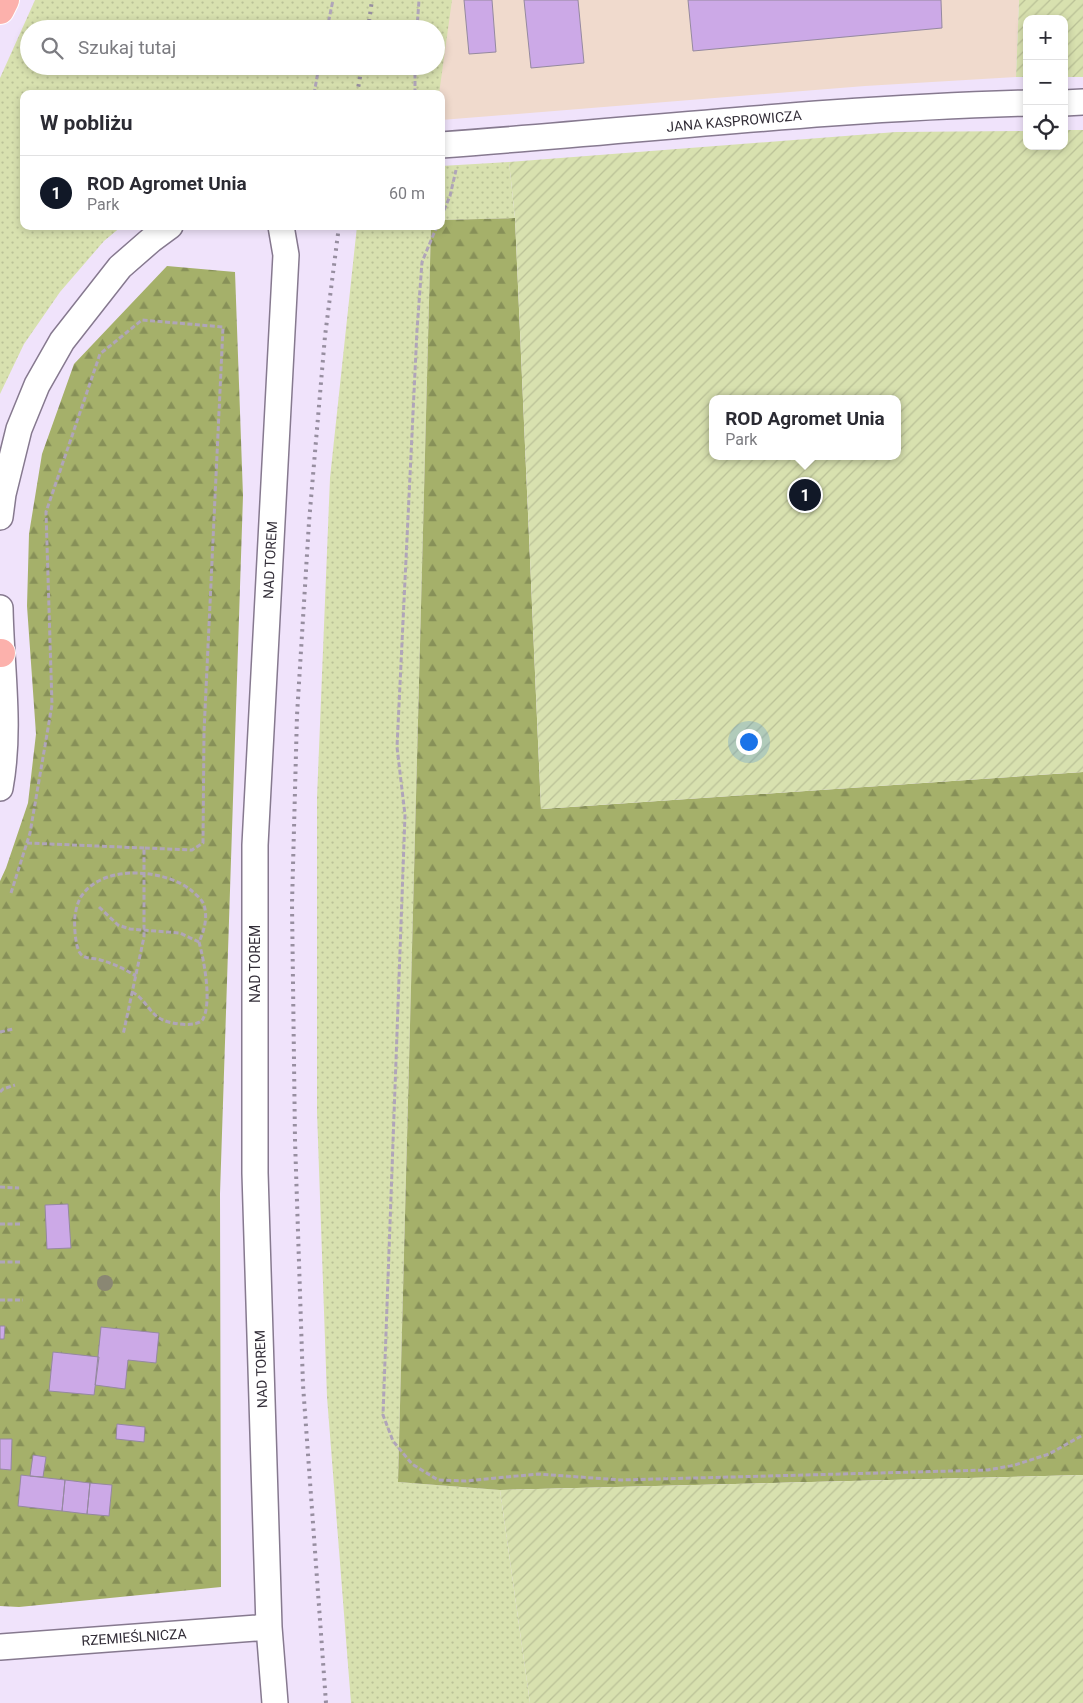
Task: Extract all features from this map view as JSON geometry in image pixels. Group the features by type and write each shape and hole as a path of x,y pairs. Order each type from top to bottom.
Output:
{"main road":[{"path":"0,10 4,0"}],"street":[{"path":"1068,103 1083,102"},
{"name":"JANA KASPROWICZA","path":"451,144 821,114 1023,103"},
{"path":"0,518 3,494 19,429 37,385 62,341 120,267 165,230"},
{"name":"NAD TOREM","path":"276,1703 269,1627 255,1173 255,845 286,254 282,230"},
{"path":"0,608 6,739 0,788"},
{"name":"RZEMIEŚLNICZA","path":"0,1647 269,1627"}],"path":[{"path":"329,20 333,0"},
{"path":"418,20 419,0"},
{"path":"315,90 317,75"},
{"path":"415,75 415,90"},
{"path":"445,208 450,196 451,144"},
{"path":"436,230 422,262 397,747 405,814 382,1415 393,1441 412,1464 438,1480 465,1481 538,1474 622,1480 988,1470 1015,1465 1049,1454 1083,1434"},
{"path":"11,893 27,843 52,705 46,512 100,354 142,320 224,327 204,732 203,843 192,850 27,843"},
{"path":"123,1035 144,937 144,848"},
{"path":"132,992 141,996 152,1014 162,1020 175,1024 190,1024 203,1020 206,1008 206,985 203,956 199,942 204,931 204,904 184,885 157,875 144,873 116,875 92,885 83,894 76,908 74,923 80,953 85,958 116,964 136,976"},
{"path":"99,907 118,925 130,929 180,933 199,942"},
{"path":"0,1032 13,1029"},
{"path":"0,1092 15,1085"},
{"path":"0,1188 19,1188"},
{"path":"0,1224 20,1224"},
{"path":"0,1262 22,1262"},
{"path":"0,1300 23,1300"}],"shaded area":[{"path":"451,0 1019,0 1016,77 865,86 445,120 445,90 439,90 441,75 445,75 445,43"}],"green space":[{"path":"35,0 452,0 445,51 445,20 26,20"},
{"path":"1019,0 1083,0 1083,77 1068,77 1068,15 1023,15 1023,77 1016,77"},
{"path":"20,33 20,75 442,75 440,90 20,90 20,230 117,230 104,241 60,292 24,344 0,394 0,78"},
{"path":"1068,130 1083,130 1083,772 541,809 515,218 509,162 896,132 1023,131 1023,150 1068,150"},
{"path":"509,162 515,218 445,220 445,166"},
{"path":"515,218 541,809 1083,772 1083,1475 500,1490 398,1482 431,230 445,230 445,220"},
{"path":"357,230 431,230 398,1482 500,1490 530,1703 351,1703 327,1397 317,1112 317,798 330,478"},
{"path":"167,266 235,272 243,496 220,1194 221,1587 19,1607 0,1606 0,881 28,803 36,734 27,606 29,534 42,454 74,364"},
{"path":"1083,1475 1083,1703 530,1703 500,1490"}],"building":[{"path":"464,0 492,0 496,52 469,54"},
{"path":"524,0 578,0 584,63 531,68"},
{"path":"688,0 941,0 942,28 693,51"},
{"path":"68,1204 71,1248 47,1249 45,1205"},
{"path":"0,1326 5,1326 4,1339 0,1339"},
{"path":"101,1327 159,1333 156,1363 128,1360 125,1389 95,1385"},
{"path":"53,1352 99,1357 94,1395 49,1391"},
{"path":"117,1424 145,1427 144,1442 116,1439"},
{"path":"0,1439 12,1439 11,1470 0,1469"},
{"path":"33,1455 46,1457 43,1477 30,1476"},
{"path":"21,1475 65,1480 62,1511 18,1506"},
{"path":"65,1480 90,1483 87,1514 62,1511"},
{"path":"90,1483 112,1485 109,1516 87,1514"}],"railway":[{"path":"369,20 372,0"},
{"path":"358,90 360,75"},
{"path":"326,1703 303,1385 295,1140 292,904 297,715 309,522 325,336 338,230"}],"place":[{"name":"ROD Agromet Unia","path":"805,495"}]}
